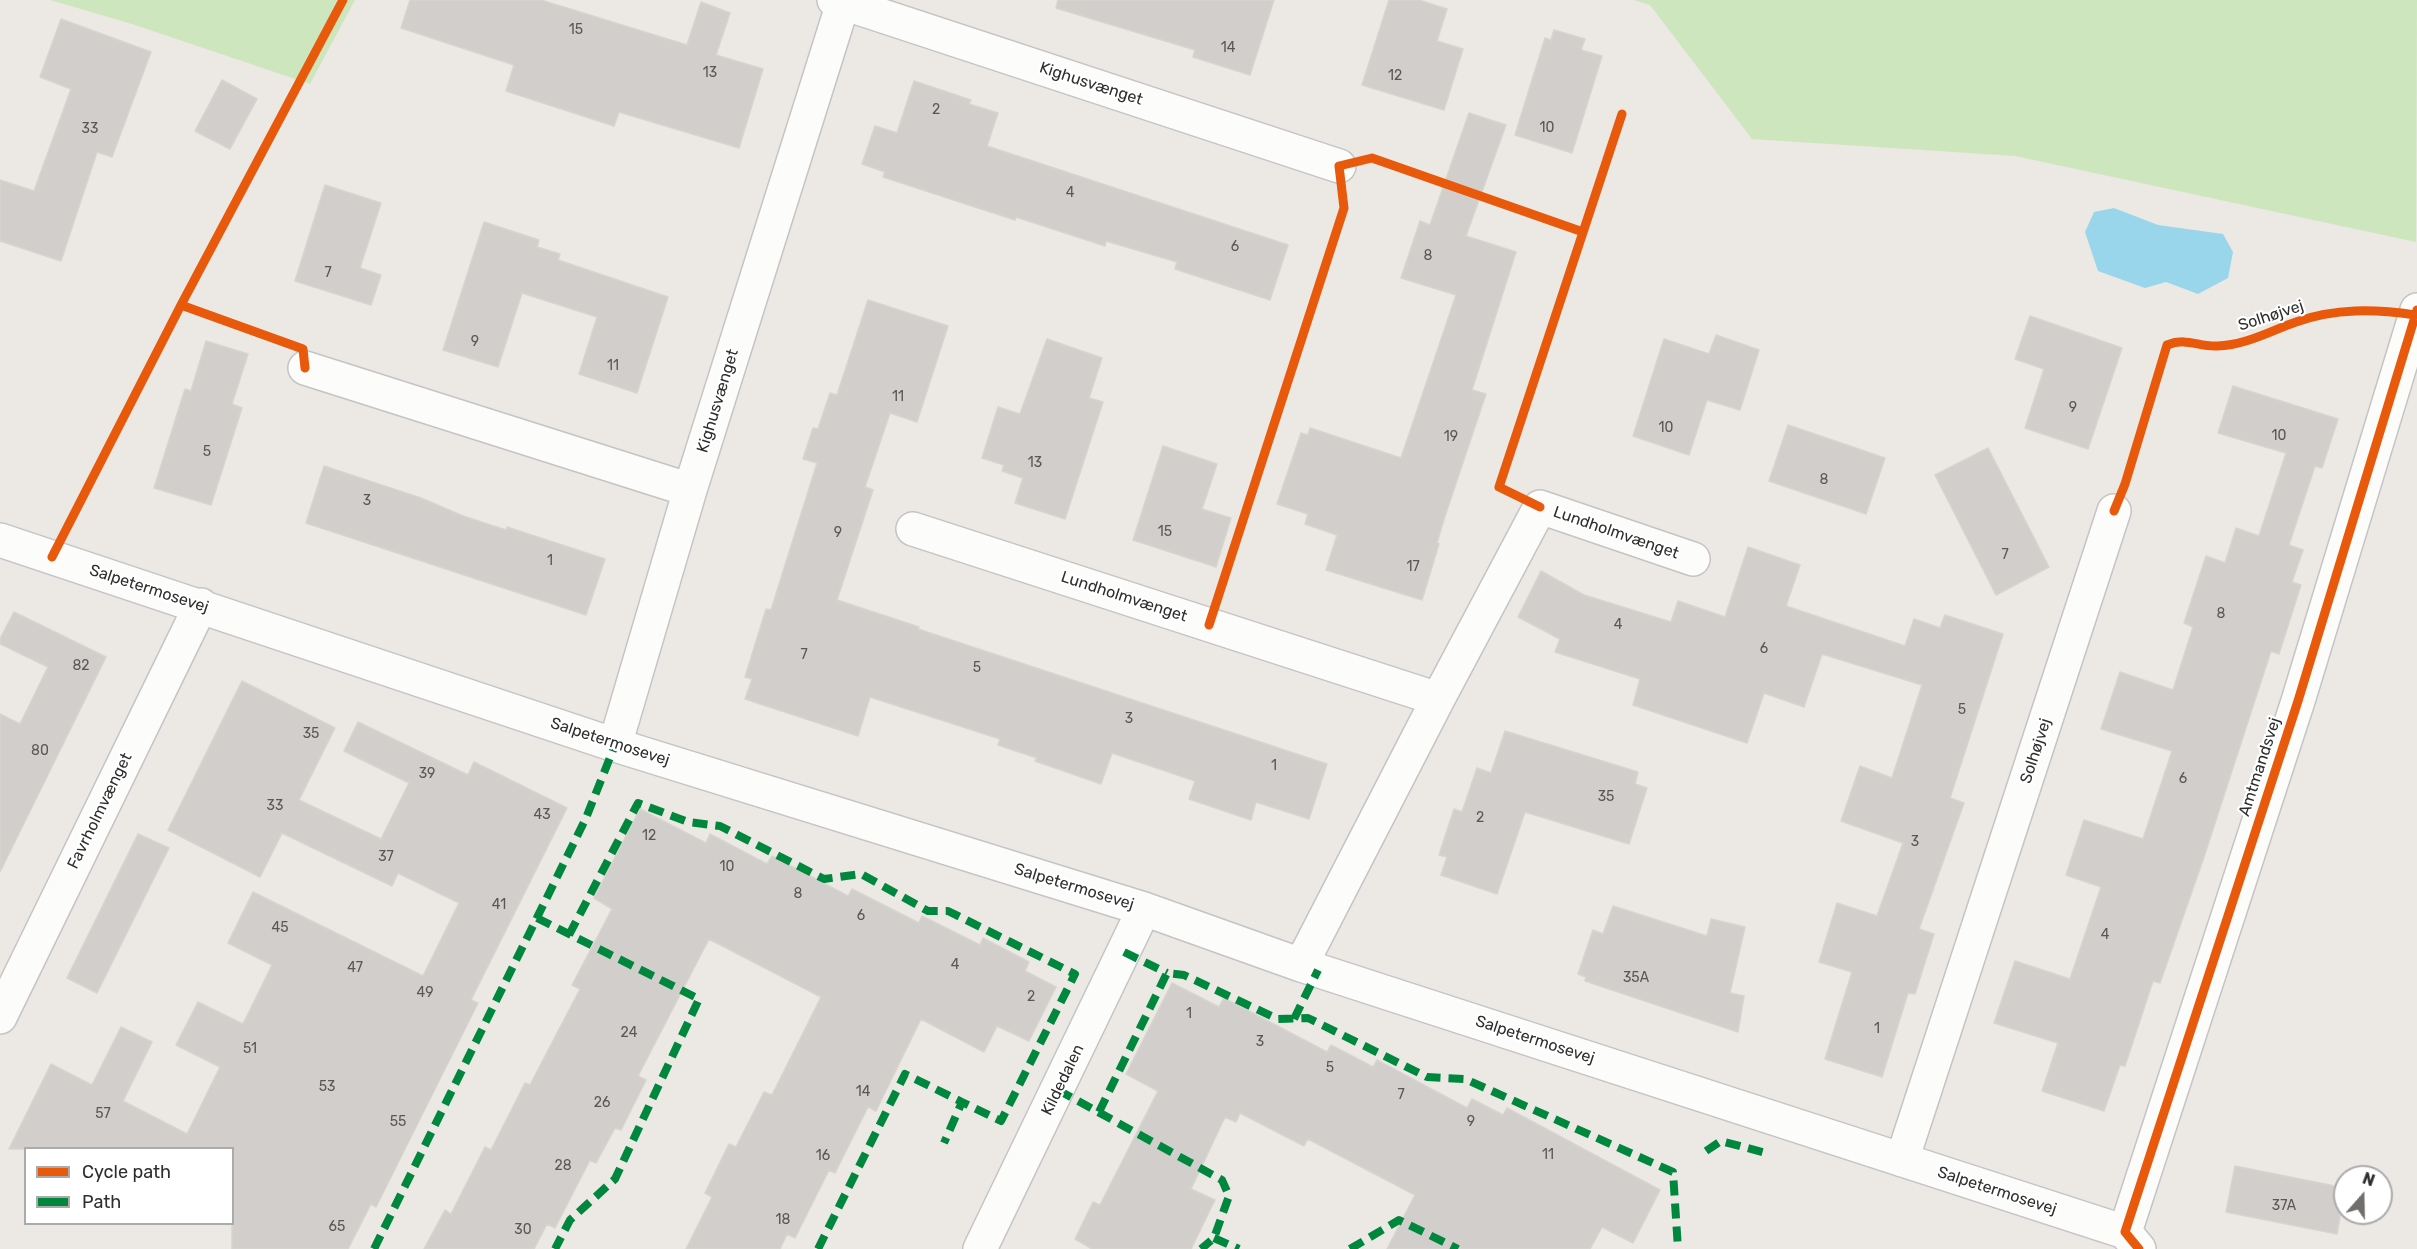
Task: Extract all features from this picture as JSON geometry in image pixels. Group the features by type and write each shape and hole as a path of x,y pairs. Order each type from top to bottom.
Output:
{"street":[{"name":"Kighusvænget","path":"615,745 839,2 1339,166"},
{"name":"Amtmandsvej","path":"2132,1241 2417,310"},
{"path":"305,368 690,490"},
{"name":"Lundholmvænget","path":"1301,965 1540,507 1693,559"},
{"name":"Solhøjvej","path":"1902,1160 2114,511"},
{"name":"Lundholmvænget","path":"913,530 1438,699"},
{"name":"Salpetermosevej","path":"0,540 201,605 615,745 1144,909 1301,965 1902,1160 2132,1241"},
{"name":"Favrholmvænget","path":"0,1017 201,605"},
{"name":"Kildedalen","path":"980,1249 1144,909"}],"green space":[{"path":"50,0 355,0 310,84 132,24"},
{"path":"1634,0 2417,0 2416,242 2015,156 1752,139 1650,5"}],"water":[{"path":"2114,208 2158,225 2223,234 2233,252 2228,278 2198,294 2166,282 2145,288 2098,271 2085,232 2094,212"}],"building":[{"path":"410,0 541,0 687,45 701,2 730,13 716,55 763,69 739,148 619,112 614,126 506,91 514,65 401,28"},
{"path":"1058,0 1274,0 1250,75 1193,57 1195,50 1056,8"},
{"path":"1389,0 1419,0 1447,9 1437,41 1463,49 1444,110 1362,85"},
{"path":"61,19 151,52 112,157 97,152 61,261 0,241 0,180 34,191 71,89 40,77"},
{"path":"1554,30 1585,39 1581,50 1602,56 1572,153 1515,135 1545,38 1551,40"},
{"path":"222,80 257,99 230,149 195,131"},
{"path":"914,81 971,100 969,104 998,113 987,146 1288,245 1270,300 1175,269 1177,262 1106,241 1105,246 1016,217 1015,220 883,177 885,172 862,164 875,126 897,133"},
{"path":"1469,113 1506,125 1466,236 1516,252 1472,390 1486,394 1445,516 1422,600 1326,570 1337,535 1305,524 1308,514 1277,504 1301,433 1308,435 1310,428 1401,458 1456,295 1401,278 1420,221 1430,225"},
{"path":"325,185 381,203 360,268 381,275 371,305 295,281"},
{"path":"484,222 539,240 537,247 560,254 558,260 668,297 637,393 579,374 597,317 522,293 498,367 443,350"},
{"path":"868,300 948,326 917,422 890,413 865,487 873,490 837,600 1327,764 1309,819 1256,802 1251,820 1189,799 1195,781 1112,753 1101,784 1035,761 1037,758 998,745 1000,739 870,697 858,736 745,699 752,679 745,677 766,609 771,610 817,463 803,459 813,428 818,429 830,393 837,395"},
{"path":"2030,316 2122,348 2088,449 2025,428 2044,369 2015,359"},
{"path":"1716,335 1759,350 1740,410 1707,400 1689,455 1633,436 1664,339 1709,354"},
{"path":"1047,339 1102,358 1089,398 1103,402 1065,519 1015,503 1023,478 1002,471 1004,465 982,458 998,407 1020,414"},
{"path":"206,341 248,354 232,404 242,408 211,505 154,488 185,389 191,391"},
{"path":"2233,386 2338,419 2322,468 2315,466 2289,545 2303,550 2292,582 2301,585 2279,654 2271,651 2160,983 2153,981 2125,1066 2120,1065 2104,1111 2042,1091 2058,1043 1994,1023 2015,961 2070,979 2101,887 2066,875 2084,820 2143,839 2172,751 2101,729 2120,672 2173,690 2193,627 2184,623 2206,556 2225,563 2236,528 2259,536 2286,453 2218,433"},
{"path":"1788,425 1885,458 1866,514 1769,481"},
{"path":"1163,446 1217,464 1202,509 1231,518 1216,567 1133,540"},
{"path":"1988,448 2049,567 1996,595 1935,475"},
{"path":"324,466 421,498 463,516 506,530 507,527 605,559 586,615 306,523"},
{"path":"1748,547 1800,565 1786,606 1905,646 1914,619 1940,628 1945,615 2003,634 1950,798 1964,803 1919,929 1934,934 1915,994 1908,993 1882,1077 1825,1059 1852,972 1819,962 1837,903 1877,916 1903,843 1841,821 1860,766 1892,778 1922,685 1822,654 1804,707 1764,693 1747,743 1633,705 1640,679 1555,652 1560,639 1518,617 1541,571 1584,595 1671,622 1678,601 1725,617"},
{"path":"14,612 106,657 0,872 0,714 20,724 48,667 0,644 0,639"},
{"path":"242,681 335,728 299,800 381,839 409,783 344,751 358,722 468,775 474,762 567,808 471,1000 478,1003 376,1207 371,1204 348,1249 232,1249 234,1147 24,1147 24,1149 9,1149 51,1064 92,1085 121,1027 152,1042 123,1101 187,1134 220,1067 176,1045 198,1002 243,1024 272,965 228,943 253,892 423,976 459,903 398,873 392,886 282,833 260,877 168,830"},
{"path":"1505,731 1638,772 1635,784 1647,788 1629,844 1525,812 1497,894 1441,875 1447,857 1439,855 1454,809 1462,812 1477,768 1491,773"},
{"path":"640,809 706,843 710,834 767,864 772,856 848,896 852,889 919,923 922,916 980,945 983,938 1029,962 1025,971 1056,987 1029,1041 997,1026 984,1052 921,1019 876,1111 868,1107 835,1173 829,1170 795,1238 787,1234 780,1249 686,1249 712,1197 705,1193 729,1144 736,1147 764,1092 772,1095 821,997 709,939 638,1076 646,1080 621,1130 615,1128 596,1163 590,1160 555,1228 547,1224 534,1249 424,1249 445,1210 451,1214 485,1147 491,1150 525,1083 530,1085 580,989 572,985 612,909 594,898"},
{"path":"138,834 169,848 97,993 67,978"},
{"path":"1613,906 1707,936 1711,919 1745,927 1730,993 1744,996 1738,1032 1585,981 1586,977 1578,974 1593,930 1603,934"},
{"path":"1172,983 1219,1007 1224,998 1327,1052 1331,1045 1373,1067 1377,1060 1467,1108 1472,1099 1503,1115 1507,1108 1660,1190 1633,1243 1602,1227 1590,1249 1387,1249 1415,1195 1308,1139 1304,1146 1240,1113 1236,1122 1225,1117 1191,1189 1215,1200 1191,1249 1092,1249 1075,1239 1093,1202 1100,1205 1158,1091 1126,1074"},
{"path":"2235,1166 2333,1186 2333,1225 2339,1225 2337,1234 2226,1212"}],"marked path":[{"path":"374,1249 586,818 615,745"},
{"path":"569,935 638,803 688,822 720,826 824,879 861,874 928,911 948,911 1075,974 1001,1121 962,1102 944,1143"},
{"path":"537,918 699,999 615,1179 570,1220 555,1249"},
{"path":"1124,952 1167,973"},
{"path":"1294,1019 1318,970"},
{"path":"1099,1112 1167,973 1184,975 1278,1019 1308,1018 1427,1077 1465,1079 1673,1172 1678,1249"},
{"path":"818,1249 905,1074 962,1102"},
{"path":"1058,1090 1222,1180 1229,1196 1214,1238 1201,1249"},
{"path":"1706,1151 1721,1141 1770,1154"},
{"path":"1350,1249 1399,1220 1458,1249"},
{"path":"1214,1238 1239,1249"}],"cycle path":[{"path":"52,557 181,305 343,0"},
{"path":"1540,507 1499,487 1622,114"},
{"path":"1209,625 1344,208 1339,166 1372,158 1583,232"},
{"path":"181,305 303,349 305,368"},
{"path":"2139,1249 2125,1232 2298,701 2417,310"},
{"path":"2114,511 2125,484 2167,345 2181,342 2210,346 2228,345 2311,317 2340,312 2370,311 2415,315"}]}
